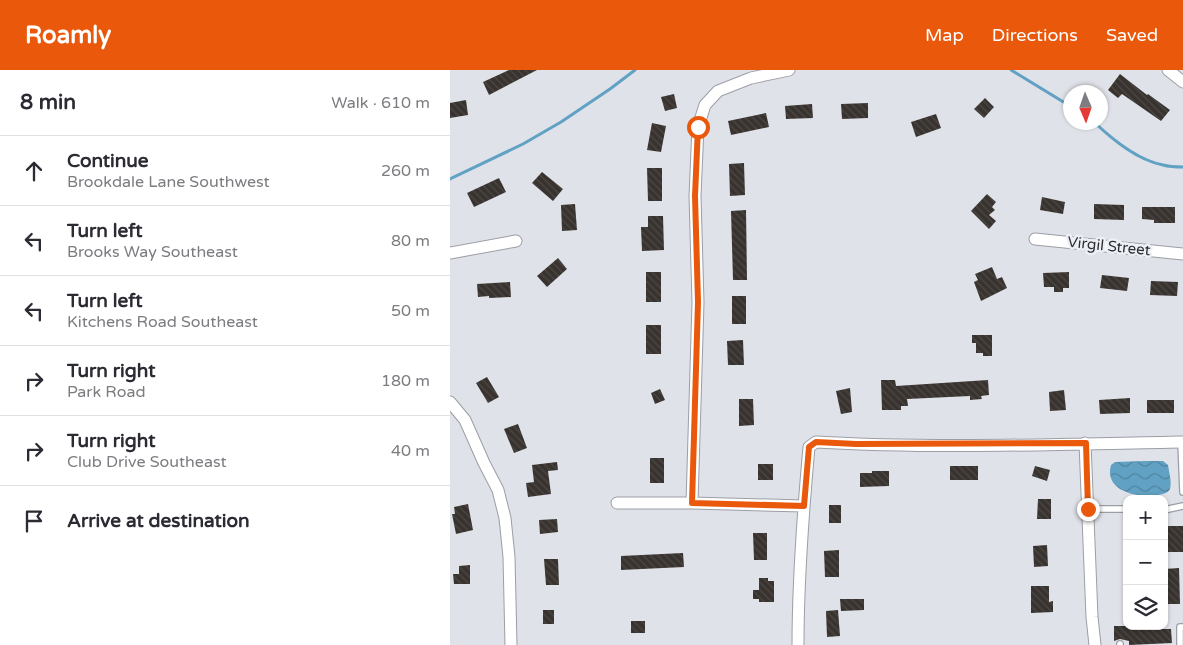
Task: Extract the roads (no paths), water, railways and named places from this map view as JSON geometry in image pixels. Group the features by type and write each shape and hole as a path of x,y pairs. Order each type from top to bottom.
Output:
{"street":[{"path":"692,503 698,302 695,196 698,127 705,105 718,91 751,78 789,70"},
{"path":"1168,70 1183,82"},
{"name":"Virgil Street","path":"1035,239 1183,254"},
{"path":"450,253 516,241"},
{"path":"450,402 464,420 498,490 505,518 509,557 511,645"},
{"path":"798,645 798,604 809,447 816,442 856,444 1182,442"},
{"path":"1086,443 1095,645"},
{"path":"617,504 692,503 804,506"}],"lane":[{"path":"1182,442 1183,492"},
{"path":"1168,509 1183,506"},
{"path":"1088,509 1123,509"},
{"path":"1180,645 1180,627 1183,627"}],"water":[{"path":"1163,461 1168,465 1171,480 1170,489 1166,493 1158,495 1135,495 1124,491 1115,485 1110,477 1111,465 1115,462"}],"waterway":[{"path":"450,179 523,144 561,122 635,70"},
{"path":"1011,70 1063,102"},
{"path":"1103,130 1117,142 1144,159 1166,166 1183,167"}]}
